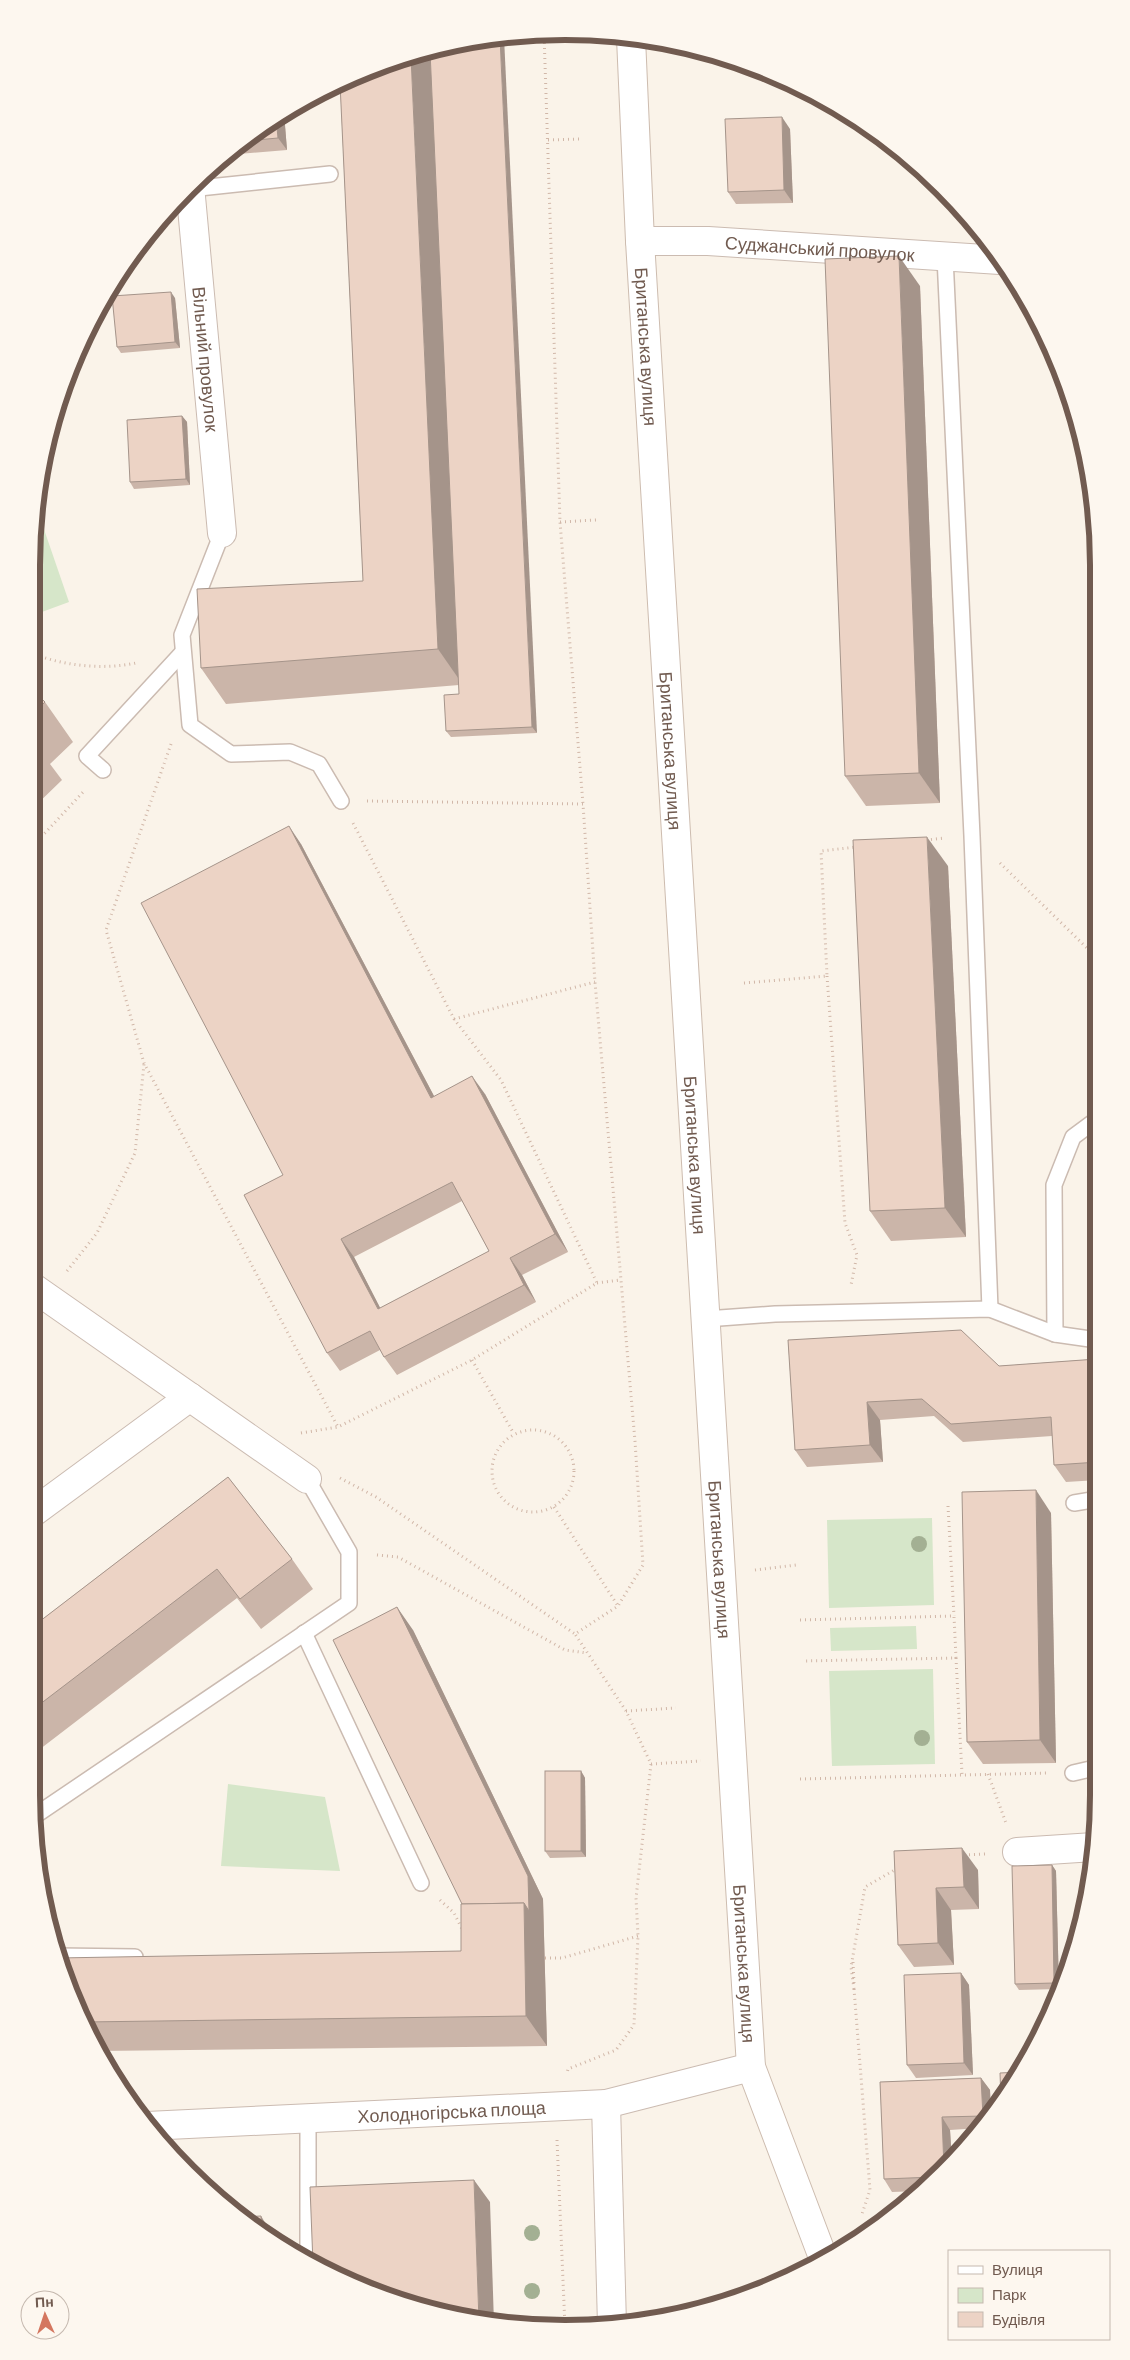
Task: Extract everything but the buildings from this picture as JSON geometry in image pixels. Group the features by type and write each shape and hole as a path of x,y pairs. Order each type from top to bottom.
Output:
{"main road":[{"name":"Британська вулиця","path":"631,44 640,241 751,2067 821,2253"},
{"name":"Вільний провулок","path":"191,197 222,533"},
{"name":"Суджанський провулок","path":"640,241 708,241 993,260"},
{"path":"40,1292 307,1479"},
{"path":"40,1507 190,1397"},
{"path":"1017,1852 1087,1847"},
{"name":"Холодногірська площа","path":"157,2126 606,2104 751,2067"},
{"path":"606,2104 612,2318"}],"lane":[{"path":"201,187 330,174"},
{"path":"944,258 972,836 990,1309"},
{"path":"222,533 182,635 182,653 190,725 231,754 290,752 319,764 341,801"},
{"path":"103,770 87,756 182,653"},
{"path":"1055,1334 1054,1185 1073,1137 1090,1124"},
{"path":"706,1319 775,1314 990,1309 1055,1334 1090,1339"},
{"path":"40,1812 349,1603 349,1552 307,1479"},
{"path":"1074,1503 1090,1500"},
{"path":"304,1633 421,1883"},
{"path":"1073,1773 1090,1769"},
{"path":"66,1956 146,1957"},
{"path":"308,2119 308,2253"}],"path":[{"path":"544,41 560,522 583,804 595,982 635,1441 643,1566 618,1606 575,1634"},
{"path":"548,140 580,139"},
{"path":"560,522 596,520"},
{"path":"40,657 50,661 93,666 127,665 182,653"},
{"path":"187,697 106,930 144,1063 338,1427"},
{"path":"40,838 103,770"},
{"path":"583,804 341,801 454,1019 501,1080 597,1283"},
{"path":"925,840 972,836 1090,952"},
{"path":"850,1289 856,1255 845,1223 827,976 821,851 859,847"},
{"path":"744,982 827,976"},
{"path":"454,1019 595,982"},
{"path":"40,1292 97,1233 134,1153 144,1063"},
{"path":"253,1440 338,1427 472,1360 597,1283 620,1280"},
{"path":"472,1360 514,1434"},
{"path":"527,1430 542,1430 555,1436 569,1451 575,1471 572,1485 565,1497 554,1507 542,1512 516,1509 505,1501 497,1491 492,1478 492,1466 496,1453 504,1442 514,1434 527,1430"},
{"path":"376,1498 575,1634 626,1711 651,1764 636,1898 638,1936 634,2025 616,2050 568,2069 556,2107 565,2320"},
{"path":"948,1506 962,1774"},
{"path":"554,1507 618,1606"},
{"path":"349,1552 398,1557 566,1650 588,1654"},
{"path":"722,1574 796,1566"},
{"path":"800,1620 954,1616"},
{"path":"803,1661 956,1658"},
{"path":"626,1711 676,1708"},
{"path":"651,1764 731,1759"},
{"path":"800,1779 1073,1773"},
{"path":"961,1856 1017,1852 988,1774"},
{"path":"862,2214 870,2190 852,1960 865,1887 905,1863"},
{"path":"454,1913 465,1936"},
{"path":"545,1958 562,1958 638,1936"}],"green space":[{"path":"42,523 69,602 40,613"},
{"path":"932,1518 934,1605 829,1608 827,1520"},
{"path":"916,1626 917,1649 831,1651 830,1628"},
{"path":"933,1669 935,1764 832,1766 829,1671"},
{"path":"228,1784 325,1797 340,1871 221,1866"}]}
